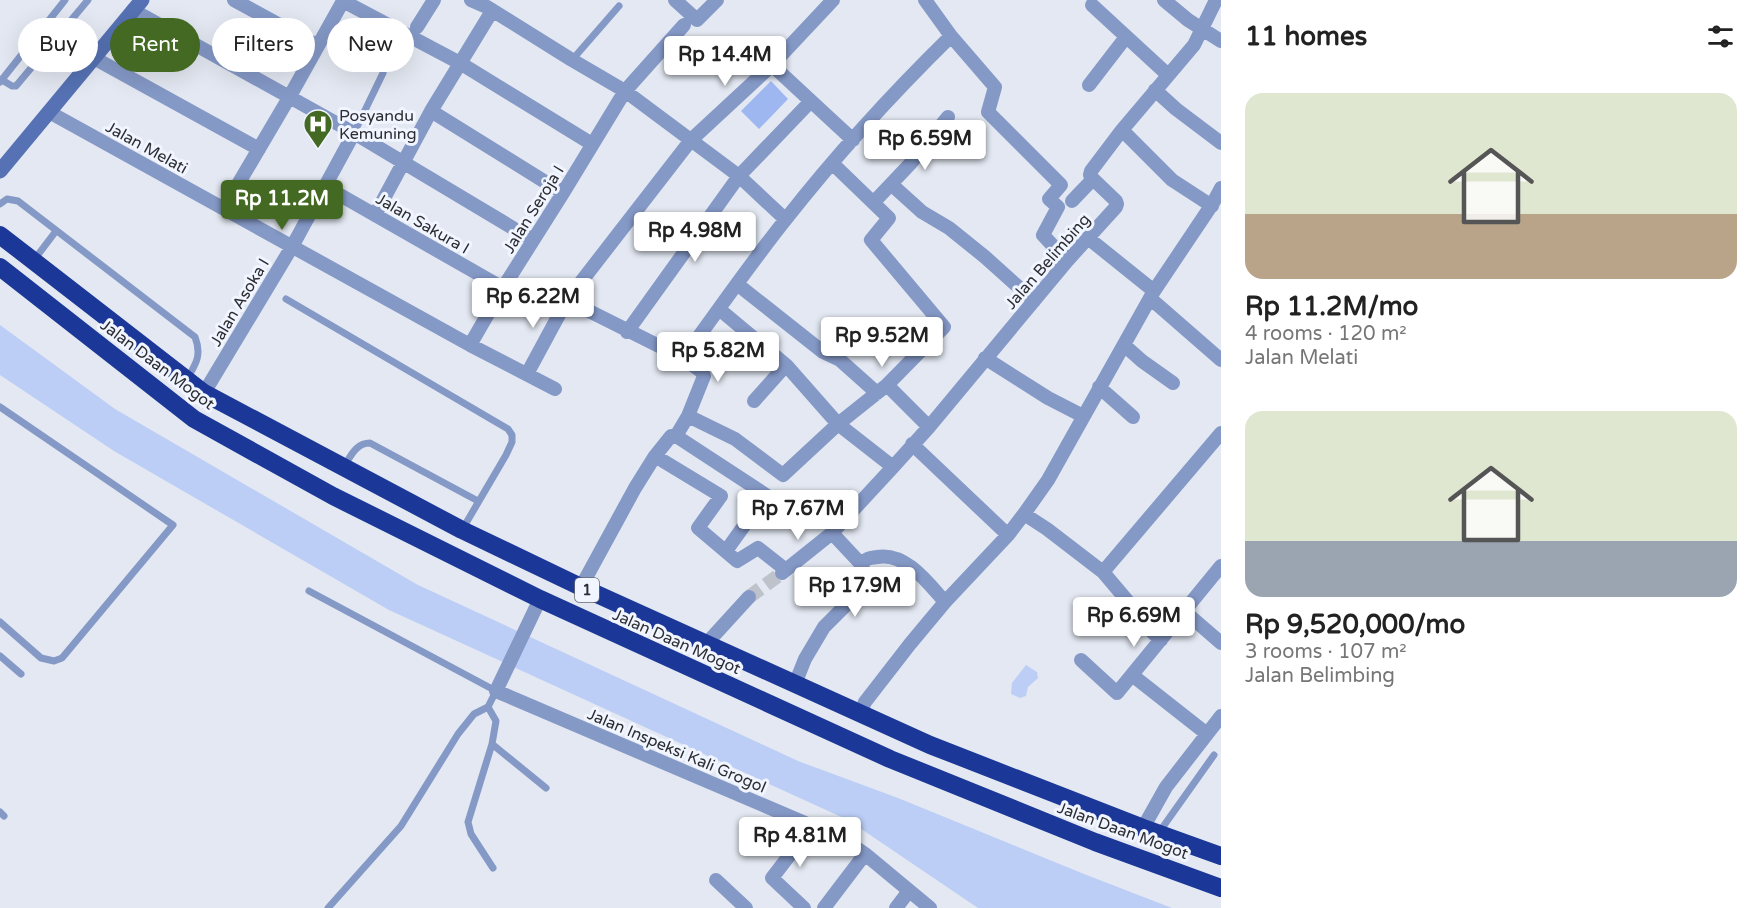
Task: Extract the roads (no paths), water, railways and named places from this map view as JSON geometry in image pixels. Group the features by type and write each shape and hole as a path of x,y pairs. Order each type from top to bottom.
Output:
{"highway":[{"name":"Jalan Daan Mogot","path":"0,235 204,393 462,530 581,587 930,745 1151,831 1220,853"},
{"name":"Jalan Daan Mogot","path":"0,267 194,419 333,496 538,603 922,773 1095,842 1221,888"},
{"path":"890,759 898,747 900,732"},
{"path":"922,773 923,759 930,745"},
{"path":"1186,874 1201,873 1221,879"}],"street":[{"path":"234,0 318,46"},
{"path":"224,208 343,0 460,63 592,144"},
{"path":"417,27 434,0"},
{"path":"471,0 625,91 739,177 785,219"},
{"path":"675,0 695,19 699,19 717,0"},
{"path":"527,374 567,300 691,140 772,65 833,0"},
{"path":"925,0 951,36 995,87 988,112 1061,184 1049,199 1058,207 1042,235 1067,261"},
{"path":"1164,0 1188,20 1221,41"},
{"path":"1072,201 1093,179 1090,175 1091,171 1122,130 1194,45 1216,0"},
{"path":"98,53 138,5 533,240"},
{"path":"1092,5 1168,75"},
{"path":"375,214 431,111 492,11"},
{"name":"Jalan Seroja I","path":"471,345 503,288 625,91 684,25"},
{"path":"683,358 785,219 917,69 951,36"},
{"path":"1089,84 1126,38"},
{"path":"98,60 259,149"},
{"path":"772,65 853,140"},
{"path":"0,171 82,72"},
{"path":"1155,90 1221,143"},
{"path":"627,332 739,177 811,101"},
{"path":"431,111 563,193"},
{"name":"Jalan Melati","path":"49,112 555,389"},
{"path":"874,202 910,164 948,117"},
{"path":"1122,130 1172,180 1215,206"},
{"name":"Jalan Asoka I","path":"204,393 326,187 354,133"},
{"path":"688,416 735,439 783,476 838,424 882,389 945,326 871,240 889,218 832,164"},
{"name":"Jalan Belimbing","path":"726,551 737,561 758,549 784,571 832,533 929,427 1117,204 1093,179"},
{"path":"891,184 922,212 949,228 985,257 1034,301"},
{"name":"Jalan Sakura I","path":"326,187 503,288"},
{"path":"860,714 865,702 945,602 1008,535 1048,480 1152,295 1215,206 1221,188"},
{"path":"1088,238 1221,360"},
{"path":"737,284 823,352 840,360 882,389 929,427"},
{"path":"567,300 683,358 701,371 704,376 688,416 676,436"},
{"path":"719,309 786,365 829,416 893,467"},
{"path":"1124,345 1173,384"},
{"path":"985,358 1048,398 1083,416"},
{"path":"754,401 786,365"},
{"path":"1099,387 1133,417"},
{"path":"1103,572 1216,450 1221,433"},
{"path":"581,587 635,488 655,456 671,436 676,436 766,495 726,551 698,528 721,496 655,456"},
{"path":"912,444 1008,535"},
{"path":"1024,514 1103,572 1136,611 1138,619 1161,640"},
{"path":"795,684 805,659 824,627 865,586 867,578 861,564 832,533"},
{"path":"861,564 866,559 887,555 902,561 917,571 945,602"},
{"path":"1081,660 1117,693 1221,566"},
{"path":"707,643 749,597"},
{"path":"497,689 538,603"},
{"path":"1184,610 1221,642"},
{"path":"1132,675 1207,734"},
{"name":"Jalan Inspeksi Kali Grogol","path":"497,689 849,843 930,908"},
{"path":"1151,831 1166,787 1221,716"},
{"path":"804,908 772,879 812,826"},
{"path":"824,908 865,854"},
{"path":"716,880 746,908"},
{"path":"896,908 909,891"}],"lane":[{"path":"65,0 1,81 16,87 88,0"},
{"path":"572,60 619,6"},
{"path":"354,133 383,73"},
{"path":"0,204 7,199 18,201 195,337 199,348 196,364 186,381"},
{"path":"33,261 56,231"},
{"path":"286,299 508,429 512,435 512,442 462,530"},
{"path":"0,407 173,525 62,658 54,661 41,658 0,622"},
{"path":"344,467 355,449 361,444 370,443 478,501"},
{"path":"309,591 497,689 488,707 474,714 464,727 435,768 400,826 328,908"},
{"path":"0,656 21,674"},
{"path":"488,707 496,721 492,744 468,822 471,834 493,868"},
{"path":"492,744 546,788"},
{"path":"1151,831 1214,755"}],"tunnel":[{"path":"749,597 782,573"}],"place":[{"name":"Posyandu Kemuning","path":"318,150"}]}
